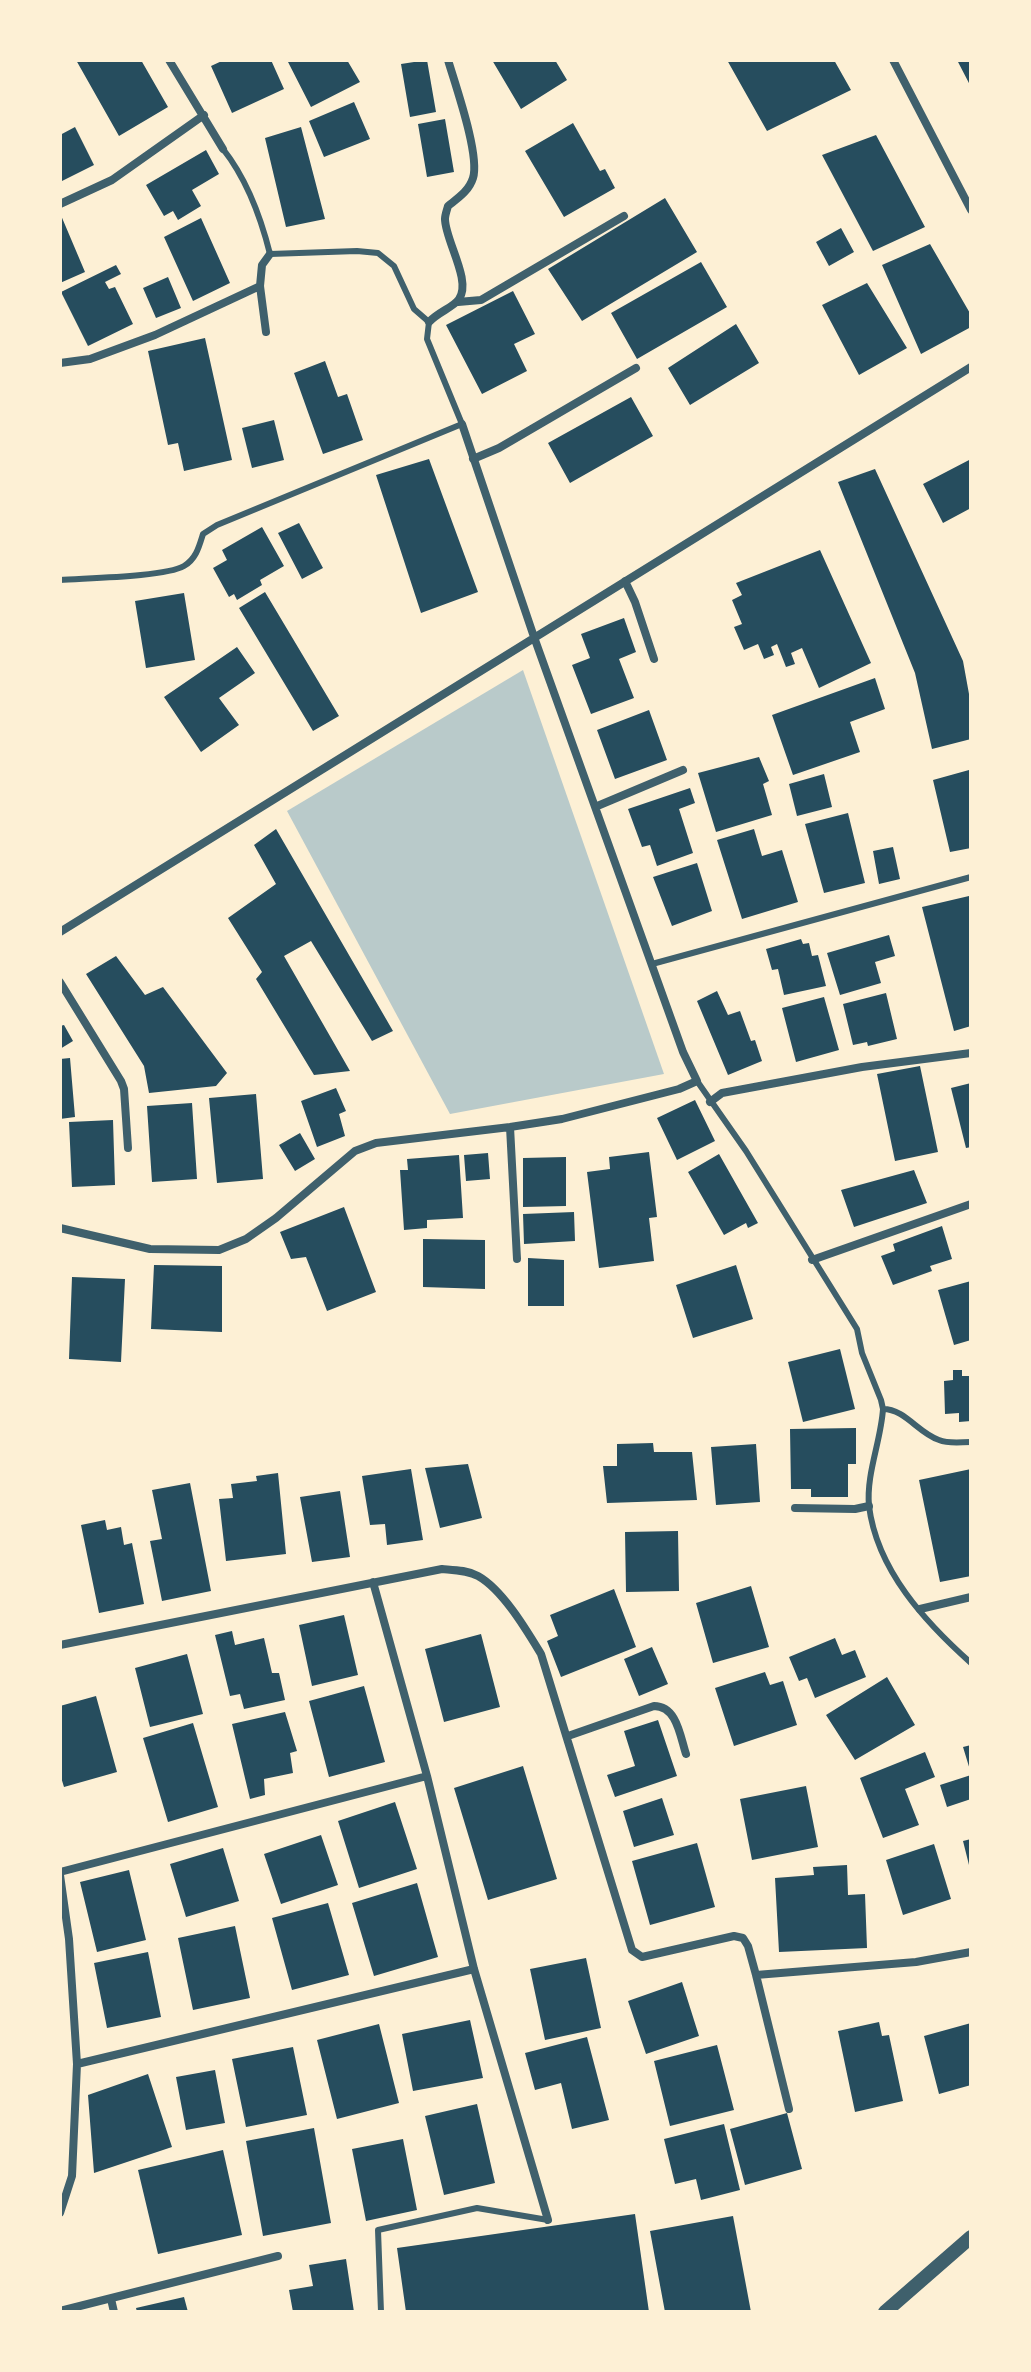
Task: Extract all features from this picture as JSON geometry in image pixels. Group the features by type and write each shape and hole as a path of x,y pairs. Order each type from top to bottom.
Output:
{"street":[{"path":"169,60 223,149"},
{"path":"448,60 476,163 472,181 464,193 448,206 445,221 462,280 458,302"},
{"path":"893,60 971,210"},
{"path":"60,204 112,180 204,115"},
{"path":"429,322 437,313 458,302 481,300 624,216"},
{"path":"266,332 260,286 262,265 270,254"},
{"path":"60,363 90,359 142,340 260,286"},
{"path":"60,932 971,367"},
{"path":"473,459 499,448 636,368"},
{"path":"60,1228 150,1249 219,1250 246,1239 276,1218 355,1151 376,1143 562,1119 679,1089 697,1081 683,1052 534,637 462,424"},
{"path":"625,581 654,659"},
{"path":"595,807 683,770"},
{"path":"60,982 121,1081 128,1148"},
{"path":"710,1102 722,1093 862,1067 971,1053"},
{"path":"510,1127 517,1259"},
{"path":"812,1260 971,1204"},
{"path":"795,1508 855,1509 869,1506"},
{"path":"60,1645 442,1569 460,1570 479,1577 503,1599 541,1654 632,1950 642,1957 734,1936 743,1938 756,1975 789,2109"},
{"path":"373,1582 427,1776 474,1969 548,2220"},
{"path":"920,1609 971,1597"},
{"path":"568,1736 654,1706 662,1706 671,1712 686,1754"},
{"path":"60,2213 72,2176 77,2064 69,1939 60,1873 427,1776"},
{"path":"756,1975 916,1962 971,1952"},
{"path":"77,2064 474,1969"},
{"path":"885,2312 971,2237"},
{"path":"60,2311 278,2256"},
{"path":"111,2299 114,2312"}],"lane":[{"path":"60,580 161,572 184,566 197,554 203,534 217,525 462,424 427,339 429,322 414,309 394,266 378,253 270,254 241,176 223,149"},
{"path":"652,964 971,877"},
{"path":"697,1081 746,1151 857,1329 862,1353 883,1409 869,1506 882,1552 905,1595 941,1636 971,1663"},
{"path":"883,1409 899,1413 942,1442 971,1442"},
{"path":"381,2312 378,2230 477,2208 548,2220"}],"shaded area":[{"path":"523,670 664,1074 450,1114 287,811"}],"building":[{"path":"76,60 141,60 168,107 119,136"},
{"path":"224,60 271,60 284,89 232,113 211,66"},
{"path":"287,60 347,60 360,82 311,107"},
{"path":"427,60 436,112 410,117 401,64"},
{"path":"492,60 555,60 567,80 521,109"},
{"path":"727,60 834,60 851,90 767,131"},
{"path":"957,60 971,60 971,87"},
{"path":"354,102 370,139 324,157 309,121"},
{"path":"445,119 454,172 427,177 418,124"},
{"path":"573,123 600,171 605,169 615,188 564,217 525,151"},
{"path":"75,127 94,165 60,182 60,135"},
{"path":"301,127 325,219 286,227 265,138"},
{"path":"876,135 925,227 873,251 822,155"},
{"path":"206,150 219,174 192,190 201,206 178,220 173,211 164,216 146,185"},
{"path":"665,198 697,252 582,321 548,269"},
{"path":"60,213 85,272 60,283"},
{"path":"201,218 230,283 193,301 164,237"},
{"path":"841,228 854,252 829,266 816,242"},
{"path":"930,244 971,315 971,327 921,354 882,265"},
{"path":"701,262 727,307 637,359 611,313"},
{"path":"116,265 121,274 105,282 109,289 115,287 133,324 88,346 61,292"},
{"path":"168,277 181,308 156,318 143,288"},
{"path":"867,283 907,348 859,375 822,305"},
{"path":"513,291 535,334 514,344 527,371 482,394 446,325"},
{"path":"736,324 759,363 690,405 668,368"},
{"path":"205,338 232,460 184,471 178,443 168,445 148,351"},
{"path":"325,361 338,397 347,394 363,440 323,454 294,373"},
{"path":"631,397 653,436 570,483 548,443"},
{"path":"274,420 284,460 252,468 242,428"},
{"path":"429,459 478,592 421,613 376,475"},
{"path":"971,459 971,508 943,523 923,484"},
{"path":"875,469 963,661 971,705 971,739 932,749 915,673 838,482"},
{"path":"299,523 323,568 302,579 278,533"},
{"path":"262,527 284,566 260,580 262,585 237,600 234,594 229,597 213,568 227,560 222,550"},
{"path":"820,550 871,663 819,688 802,648 791,653 795,664 786,667 777,644 771,647 774,655 764,659 758,644 744,650 734,627 742,624 732,600 742,595 736,583"},
{"path":"265,592 339,716 313,731 239,608"},
{"path":"184,593 195,660 146,668 135,601"},
{"path":"624,618 636,652 619,659 634,698 591,714 572,665 590,658 581,634"},
{"path":"237,647 255,673 219,698 239,725 201,752 164,697"},
{"path":"875,678 885,709 850,722 860,752 793,775 772,715"},
{"path":"649,710 667,760 615,779 597,730"},
{"path":"759,757 769,781 763,784 772,815 716,832 698,773"},
{"path":"969,770 971,848 950,852 933,780"},
{"path":"824,774 832,807 797,816 789,784"},
{"path":"690,788 695,803 679,809 693,853 657,866 650,845 642,847 628,809"},
{"path":"848,813 865,883 824,893 805,824"},
{"path":"276,829 393,1031 372,1041 311,941 284,956 350,1071 314,1075 256,979 262,972 228,918 276,884 254,845"},
{"path":"754,829 762,856 782,850 798,902 742,919 717,840"},
{"path":"893,847 900,879 879,884 873,851"},
{"path":"697,863 712,911 672,926 653,877"},
{"path":"969,896 971,1026 954,1031 922,907"},
{"path":"889,935 895,956 875,962 881,983 840,995 827,953"},
{"path":"801,939 803,944 809,943 812,956 818,955 826,986 784,995 778,969 772,970 766,949"},
{"path":"116,956 145,995 163,987 227,1073 216,1086 149,1093 144,1066 86,974"},
{"path":"717,991 728,1015 740,1011 762,1061 728,1075 697,1001"},
{"path":"886,993 897,1039 868,1046 867,1042 853,1045 843,1004"},
{"path":"824,997 839,1050 796,1062 782,1008"},
{"path":"64,1025 73,1041 60,1049 60,1026"},
{"path":"70,1058 75,1117 60,1119 60,1059"},
{"path":"920,1066 938,1152 895,1161 877,1074"},
{"path":"971,1083 971,1147 966,1148 951,1088"},
{"path":"336,1088 346,1111 339,1114 345,1136 317,1147 301,1101"},
{"path":"256,1094 263,1179 217,1183 209,1098"},
{"path":"695,1100 715,1141 677,1160 657,1118"},
{"path":"192,1103 197,1179 152,1182 147,1106"},
{"path":"113,1120 115,1185 72,1187 69,1122"},
{"path":"300,1133 315,1159 295,1171 279,1145"},
{"path":"649,1152 657,1217 649,1218 654,1261 599,1268 587,1172 610,1169 609,1157"},
{"path":"488,1153 490,1179 466,1181 464,1155"},
{"path":"719,1154 758,1223 748,1228 746,1223 724,1235 688,1172"},
{"path":"459,1155 463,1218 427,1220 427,1228 404,1230 400,1170 408,1170 407,1159"},
{"path":"566,1157 566,1206 523,1207 523,1158"},
{"path":"914,1170 927,1203 854,1227 841,1190"},
{"path":"344,1207 376,1292 327,1311 306,1257 291,1259 280,1232"},
{"path":"574,1212 575,1241 524,1244 523,1214"},
{"path":"942,1226 952,1259 930,1266 932,1271 893,1285 881,1256 895,1251 893,1244"},
{"path":"423,1239 485,1240 485,1289 423,1287"},
{"path":"528,1258 564,1260 564,1306 528,1306"},
{"path":"154,1265 222,1266 222,1332 151,1329"},
{"path":"736,1265 753,1319 693,1338 676,1285"},
{"path":"72,1277 125,1279 121,1362 69,1359"},
{"path":"971,1281 971,1340 954,1345 938,1290"},
{"path":"840,1349 855,1409 803,1422 788,1362"},
{"path":"953,1370 962,1370 962,1376 971,1376 971,1421 959,1422 959,1413 945,1414 944,1381 953,1380"},
{"path":"856,1428 856,1464 848,1464 848,1497 811,1497 811,1489 791,1489 790,1429"},
{"path":"653,1443 654,1452 692,1452 697,1500 607,1503 603,1466 617,1466 617,1444"},
{"path":"756,1444 760,1502 716,1505 711,1447"},
{"path":"468,1464 482,1518 440,1528 425,1468"},
{"path":"411,1469 423,1540 387,1545 385,1524 370,1525 362,1476"},
{"path":"971,1469 971,1576 940,1582 919,1480"},
{"path":"278,1473 286,1554 226,1561 219,1499 233,1498 231,1484 257,1481 256,1476"},
{"path":"190,1483 211,1591 162,1601 150,1541 162,1539 152,1490"},
{"path":"340,1491 350,1557 312,1562 300,1497"},
{"path":"105,1520 107,1530 121,1527 124,1545 132,1543 144,1604 99,1613 81,1525"},
{"path":"678,1531 679,1591 626,1592 625,1532"},
{"path":"751,1586 769,1647 713,1663 696,1603"},
{"path":"614,1589 636,1647 561,1677 547,1641 558,1636 550,1615"},
{"path":"344,1615 358,1675 312,1686 299,1625"},
{"path":"232,1631 235,1645 264,1638 272,1673 279,1673 285,1700 244,1709 240,1694 230,1696 215,1635"},
{"path":"481,1634 500,1707 444,1722 425,1649"},
{"path":"835,1638 842,1655 855,1650 866,1677 815,1698 807,1678 799,1681 789,1657"},
{"path":"652,1647 668,1684 639,1696 624,1659"},
{"path":"187,1654 203,1714 150,1727 135,1668"},
{"path":"765,1672 770,1685 783,1681 797,1725 734,1746 715,1688"},
{"path":"887,1677 915,1725 855,1760 826,1715"},
{"path":"364,1686 385,1762 329,1777 309,1701"},
{"path":"96,1696 117,1772 64,1787 60,1774 60,1706"},
{"path":"285,1712 297,1751 290,1753 293,1773 264,1779 265,1795 250,1799 232,1724"},
{"path":"658,1720 677,1776 615,1797 607,1775 635,1766 624,1731"},
{"path":"193,1723 218,1807 168,1822 143,1738"},
{"path":"971,1745 971,1769 970,1770 963,1747"},
{"path":"925,1752 935,1777 905,1789 919,1825 883,1838 860,1778"},
{"path":"523,1766 557,1879 488,1900 454,1788"},
{"path":"971,1775 971,1799 947,1807 940,1785"},
{"path":"806,1786 818,1847 752,1860 740,1799"},
{"path":"662,1798 674,1835 634,1847 623,1811"},
{"path":"395,1802 417,1869 359,1888 338,1821"},
{"path":"321,1835 338,1885 281,1904 264,1854"},
{"path":"971,1839 971,1869 970,1869 963,1841"},
{"path":"697,1843 715,1907 650,1925 632,1861"},
{"path":"934,1844 951,1899 903,1915 886,1860"},
{"path":"223,1848 239,1901 186,1917 170,1864"},
{"path":"847,1865 848,1895 865,1894 867,1948 779,1952 775,1878 814,1875 813,1867"},
{"path":"129,1870 146,1940 97,1952 80,1882"},
{"path":"417,1883 438,1957 374,1976 352,1903"},
{"path":"328,1903 349,1975 292,1990 272,1918"},
{"path":"235,1926 250,1998 193,2010 178,1938"},
{"path":"148,1952 161,2017 107,2028 94,1963"},
{"path":"586,1958 601,2028 545,2040 530,1969"},
{"path":"682,1982 699,2036 646,2054 628,2001"},
{"path":"470,2020 483,2078 413,2091 402,2034"},
{"path":"879,2022 882,2036 889,2035 903,2101 855,2112 838,2031"},
{"path":"971,2023 971,2085 939,2094 924,2036"},
{"path":"379,2024 399,2103 337,2119 317,2040"},
{"path":"587,2037 609,2120 572,2129 561,2083 535,2090 525,2053"},
{"path":"717,2045 734,2110 670,2126 654,2061"},
{"path":"293,2047 307,2115 246,2127 232,2059"},
{"path":"215,2070 225,2123 186,2130 176,2077"},
{"path":"148,2074 172,2147 94,2173 88,2095"},
{"path":"477,2104 495,2183 444,2195 425,2116"},
{"path":"787,2113 802,2169 745,2185 730,2129"},
{"path":"724,2124 740,2190 701,2200 696,2179 675,2184 664,2139"},
{"path":"314,2128 331,2223 263,2236 246,2141"},
{"path":"403,2139 417,2210 366,2221 352,2149"},
{"path":"223,2150 242,2235 158,2254 138,2170"},
{"path":"635,2214 649,2312 406,2312 397,2248"},
{"path":"733,2216 751,2312 665,2312 650,2231"},
{"path":"346,2259 354,2312 293,2312 289,2290 313,2286 309,2265"},
{"path":"184,2297 188,2312 137,2312 136,2308"}]}
